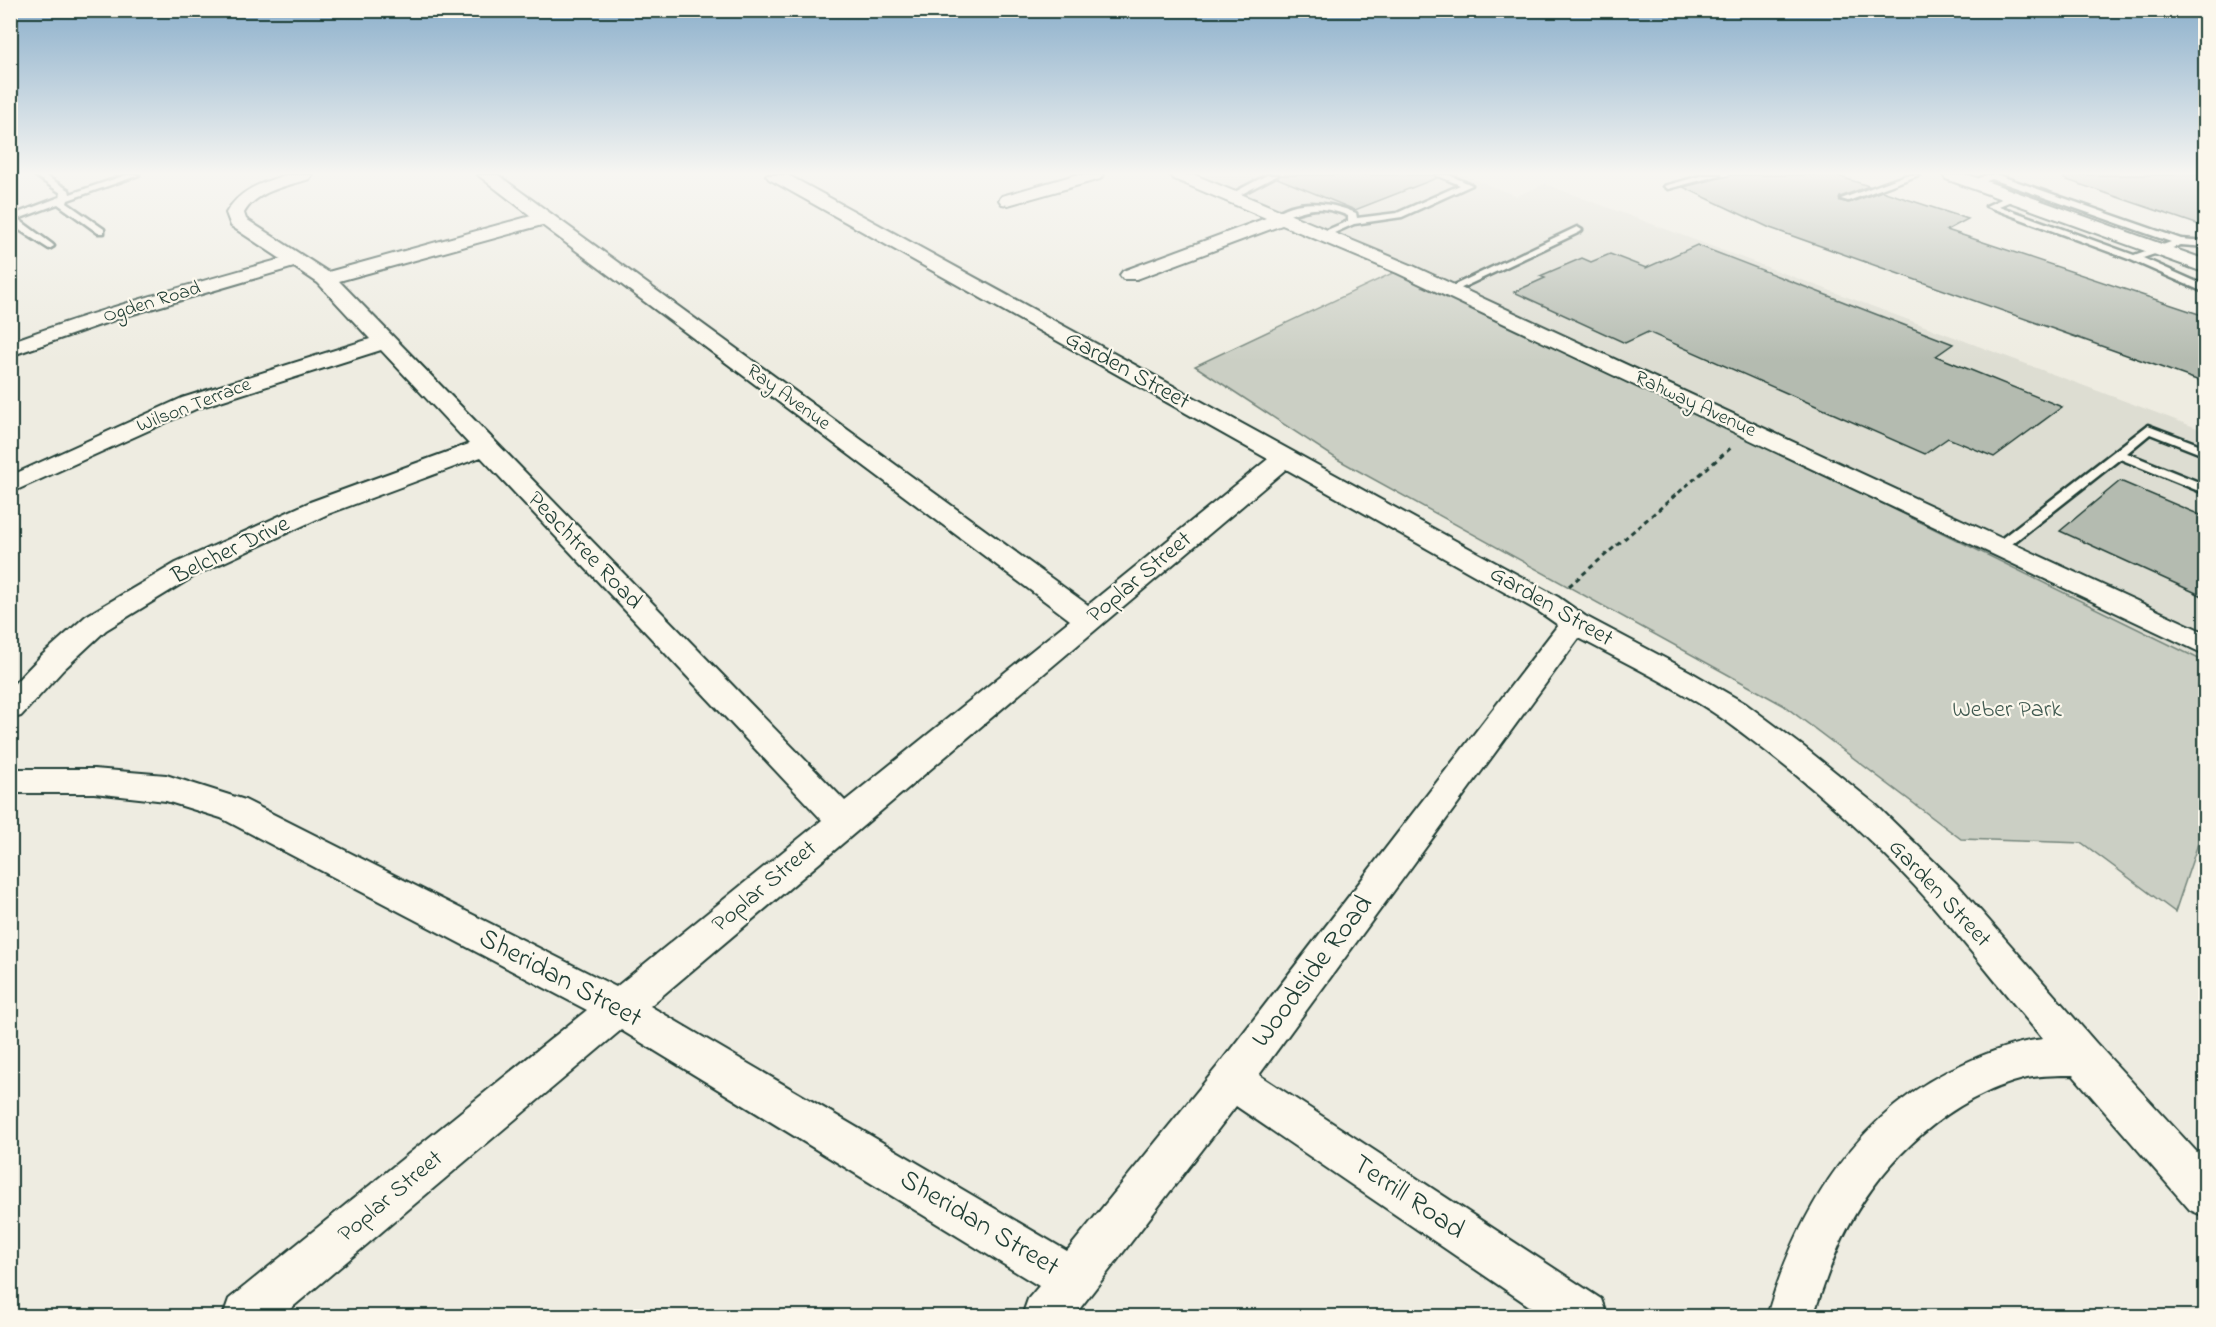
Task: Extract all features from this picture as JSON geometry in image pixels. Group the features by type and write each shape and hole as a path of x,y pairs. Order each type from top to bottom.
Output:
{"street":[{"name":"Peachtree Road","path":"261,237 325,279 844,822"},
{"path":"325,279 477,237"},
{"name":"Ray Avenue","path":"571,237 1089,620"},
{"name":"Garden Street","path":"887,237 1735,712 1793,755 1864,814 1944,894 2082,1056 2205,1195"},
{"path":"1130,275 1228,237"},
{"name":"Rahway Avenue","path":"1327,237 1449,290 2205,645"},
{"path":"2124,237 2205,267"},
{"name":"Ogden Road","path":"10,350 128,309 295,261"},
{"name":"Wilson Terrace","path":"10,486 190,403 384,342"},
{"name":"Belcher Drive","path":"10,708 52,663 96,622 186,569 319,508 484,447"},
{"name":"Poplar Street","path":"246,1317 1285,458"},
{"name":"Woodside Road","path":"1045,1317 1231,1080 1562,614"},
{"name":"Sheridan Street","path":"10,781 94,781 166,789 233,809 619,1008 1072,1280"},
{"path":"1790,1317 1818,1242 1845,1191 1898,1126 1953,1088 1989,1071 2028,1060 2082,1056"},
{"name":"Terrill Road","path":"1231,1080 1584,1317"}],"lane":[{"path":"36,237 49,246"},
{"path":"1449,290 1562,237"},
{"path":"2076,237 2134,258 2205,290"},
{"path":"2166,237 2180,242 2205,244"},
{"path":"2134,258 2180,242"},
{"path":"2187,280 2205,275"},
{"path":"1998,548 2148,429 2205,452"},
{"path":"2119,454 2205,490"}],"path":[{"path":"1562,614 1750,432"}],"shaded area":[{"path":"1328,237 1686,237 2205,431 2205,662 1403,268"}],"green space":[{"name":"Weber Park","path":"1403,268 2205,662 2205,823 2175,912 2082,843 1961,839 1783,705 1337,459 1195,366"}],"building":[{"path":"1795,237 1968,237 2205,316 2205,383"},
{"path":"1697,245 1953,344 1936,356 2062,407 1994,457 1948,438 1925,454 1648,332 1625,343 1514,292 1545,278 1540,276 1582,258 1591,262 1610,254 1646,268"},
{"path":"2120,481 2205,517 2205,597 2060,531"}]}
